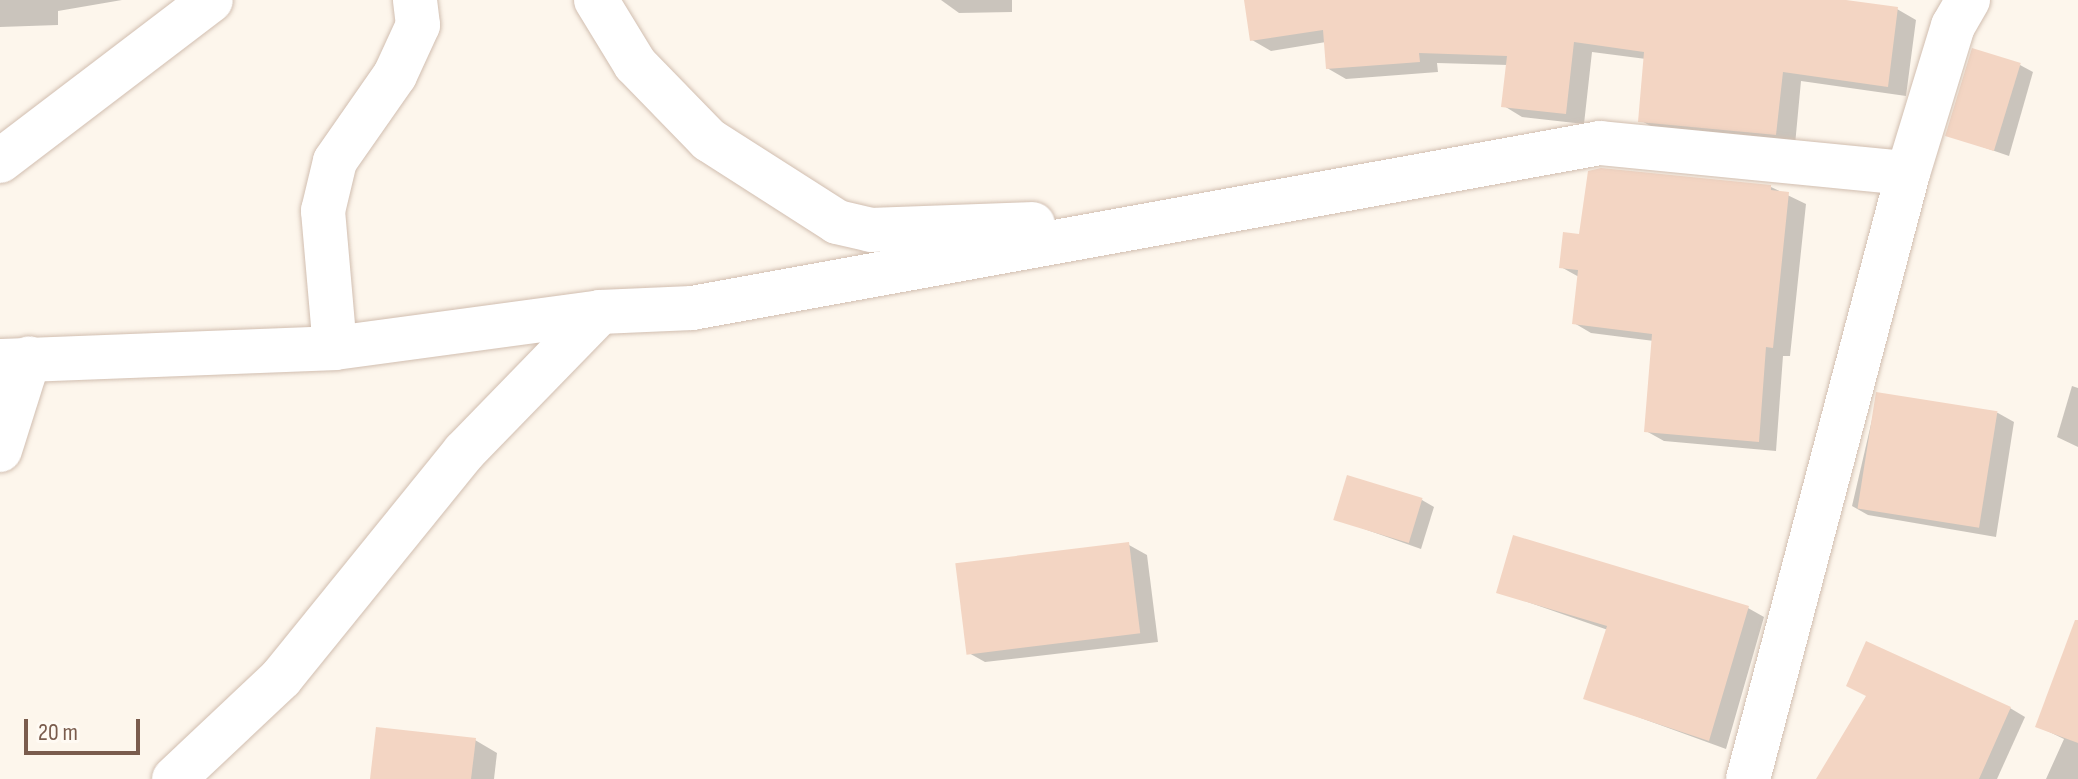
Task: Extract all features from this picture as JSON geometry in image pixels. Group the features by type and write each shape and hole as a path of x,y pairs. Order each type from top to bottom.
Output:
{"street":[{"path":"0,161 211,0"},
{"path":"335,348 323,211 335,161 395,75 418,25 415,0"},
{"path":"596,0 635,64 709,140 837,222 871,230 1168,220"},
{"path":"1748,779 1908,173 1953,26 1968,0"},
{"path":"0,450 15,360 335,348 600,312 692,308 1600,143 1908,173"},
{"path":"174,779 281,678 464,452 600,312"}],"building":[{"path":"1244,0 1846,0 1898,7 1888,87 1783,72 1776,135 1638,122 1644,52 1574,42 1566,114 1501,107 1507,56 1419,53 1420,62 1326,69 1323,30 1250,41"},
{"path":"1972,48 2021,63 1994,151 1945,136"},
{"path":"1601,168 1771,185 1771,190 1789,192 1773,348 1766,347 1759,442 1644,432 1652,334 1572,324 1578,270 1559,268 1563,232 1579,234 1588,171"},
{"path":"1876,392 1997,411 1979,528 1858,509"},
{"path":"1347,475 1423,498 1409,543 1333,520"},
{"path":"1513,535 1749,606 1709,741 1583,699 1607,626 1496,593"},
{"path":"1129,542 1140,633 967,655 955,563"},
{"path":"2075,620 2078,620 2078,743 2035,727"},
{"path":"1866,641 2011,707 1979,779 1816,779 1866,696 1846,686"},
{"path":"376,727 476,738 471,779 370,779"}]}
